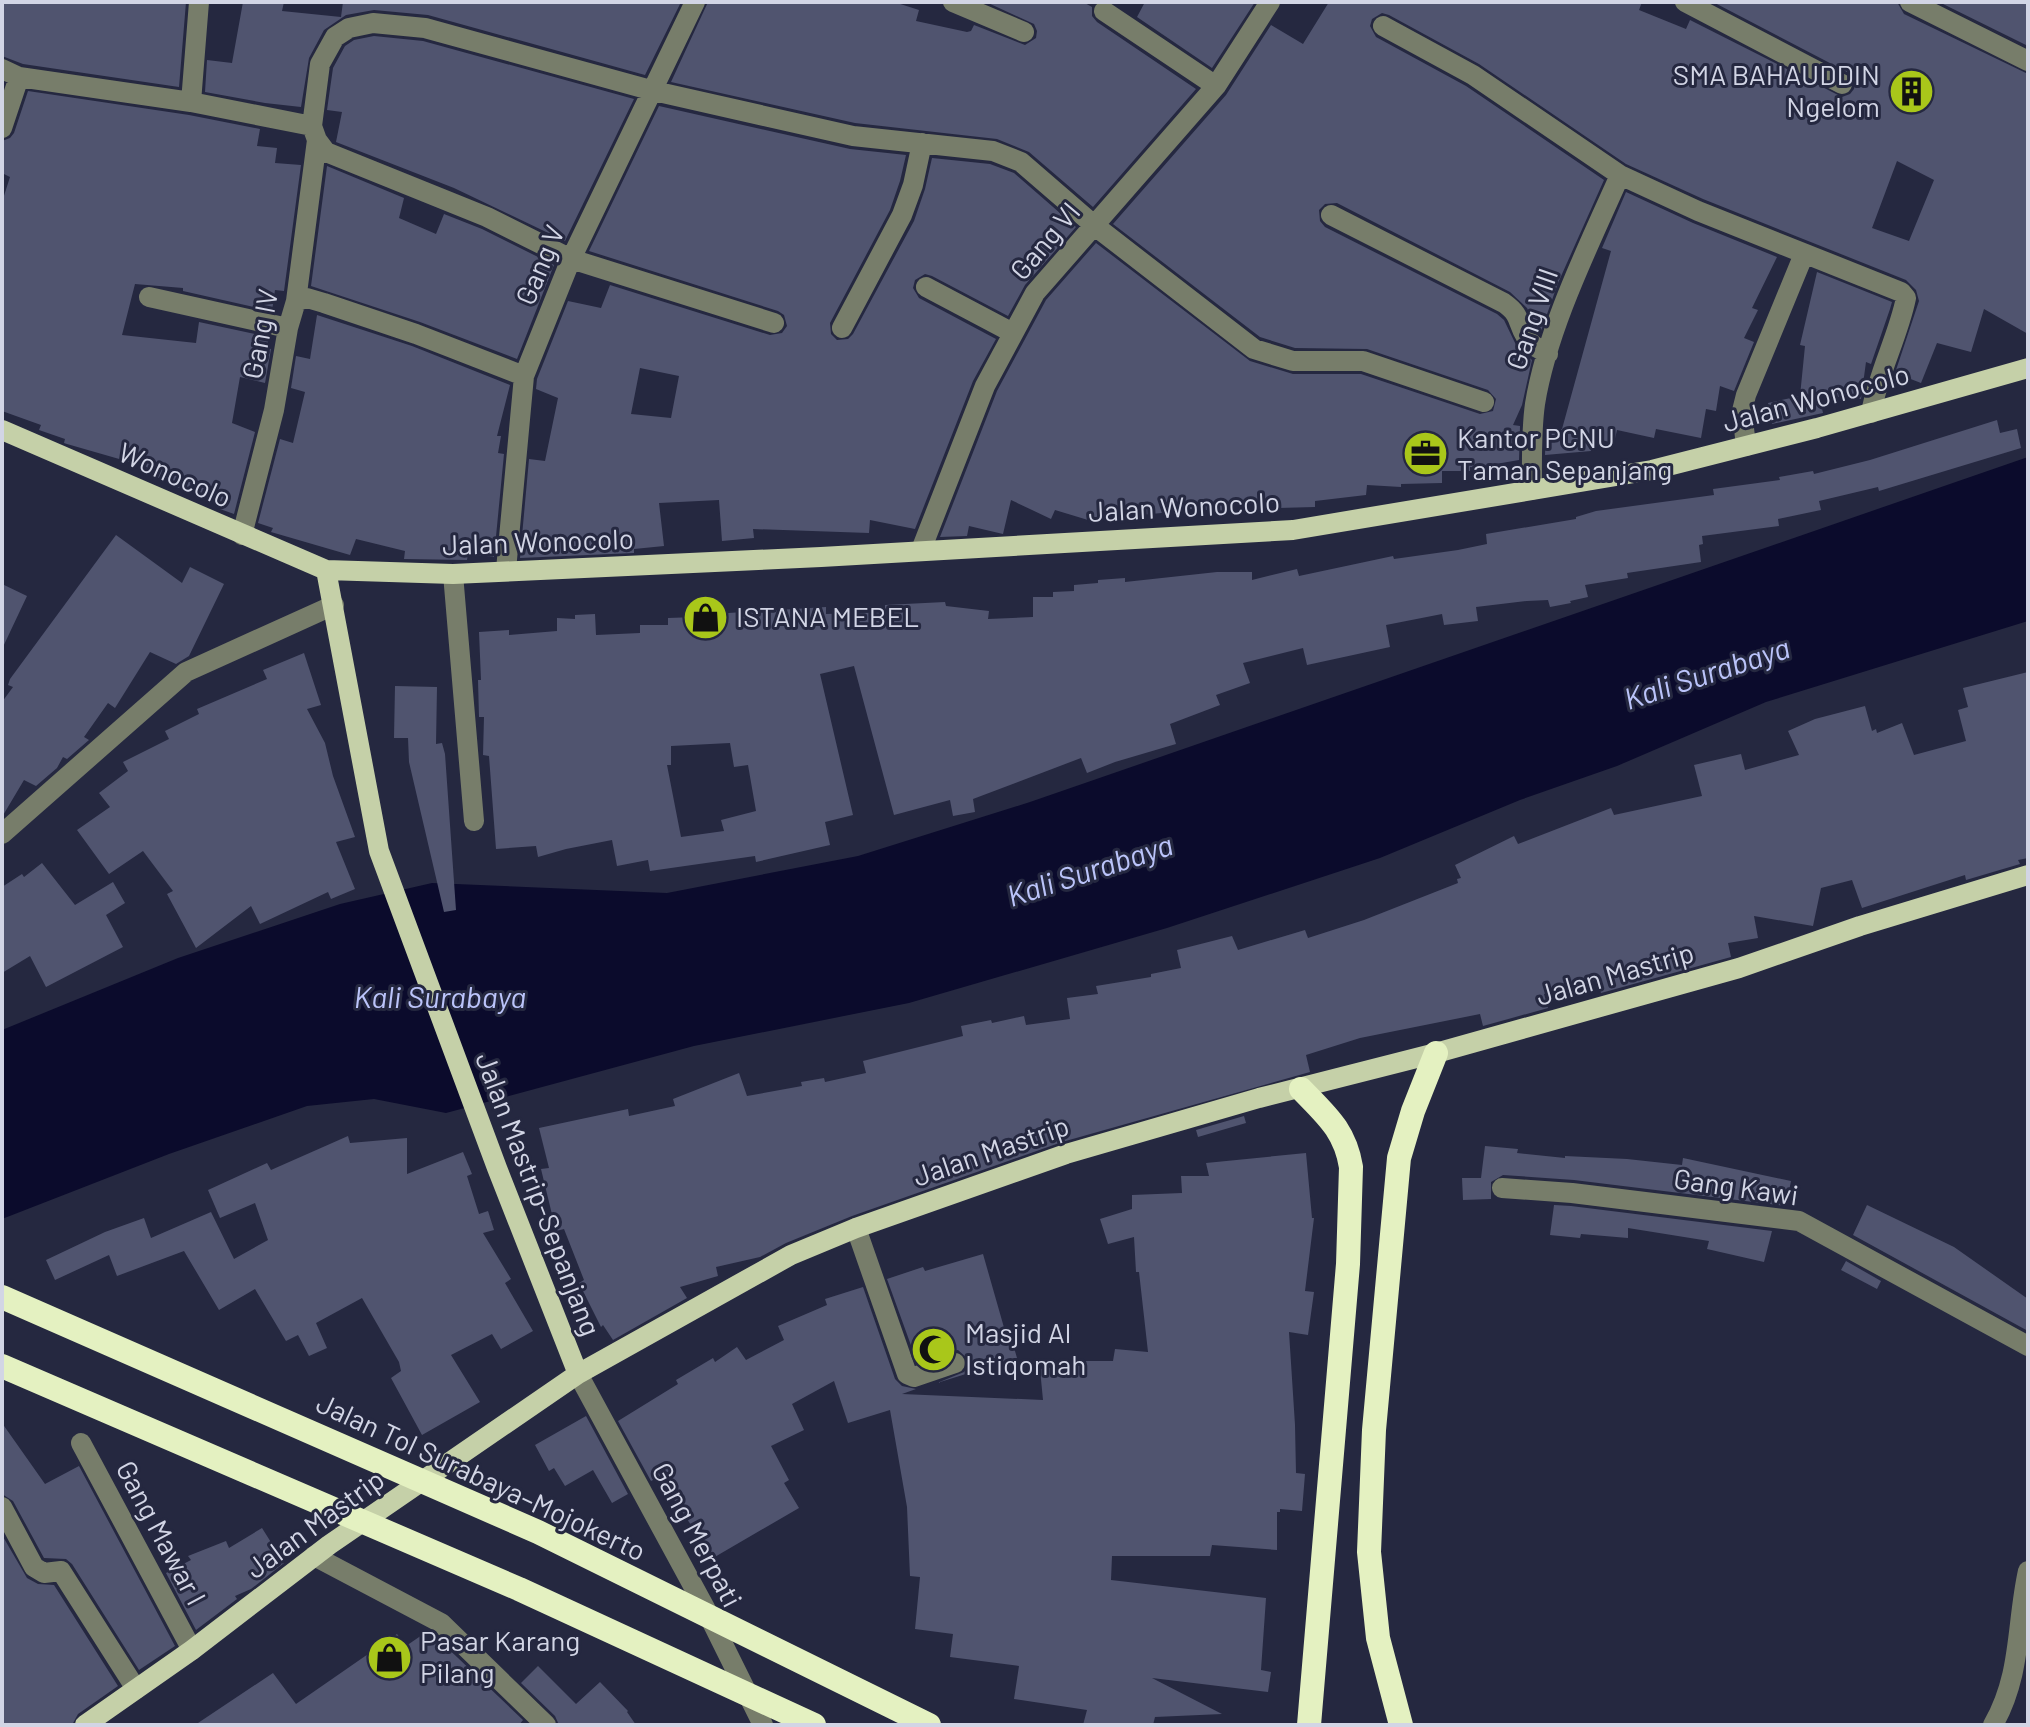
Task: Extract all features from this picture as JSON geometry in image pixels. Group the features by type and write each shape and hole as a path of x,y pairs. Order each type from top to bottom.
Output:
{"highway":[{"path":"1401,1725 1378,1638 1370,1566 1373,1445 1399,1158 1413,1111 1436,1053"},
{"path":"1301,1089 1340,1130 1349,1151 1351,1167 1348,1264 1309,1725"},
{"name":"Jalan Tol Surabaya–Mojokerto","path":"2,1297 538,1532 929,1725"},
{"path":"2,1366 519,1589 814,1725"}],"main road":[{"name":"Jalan Wonocolo","path":"326,570 453,574 586,569 1293,530 1652,470 2028,368"},
{"name":"Wonocolo","path":"2,430 326,570"},
{"name":"Jalan Mastrip-Sepanjang","path":"326,570 379,851 497,1168 578,1374"},
{"name":"Jalan Mastrip","path":"85,1725 192,1650 314,1556 578,1374 791,1255 856,1228 1066,1154 1259,1098 1436,1053 1739,968 1860,926 2028,875"}],"street":[{"path":"191,102 199,2"},
{"path":"953,2 1024,32"},
{"name":"Gang VI","path":"921,550 985,386 1035,293 1216,86 1270,2"},
{"path":"1685,2 1842,84"},
{"path":"1910,2 2028,61"},
{"name":"Gang V","path":"506,570 524,376 571,259 654,91 687,5"},
{"path":"1104,11 1216,86"},
{"name":"Gang IV","path":"242,535 274,410 288,328 296,301 320,64 335,37 349,28 373,23 425,28 654,91 853,136 968,147 1008,155 1021,162 1095,226 1254,349 1293,361 1363,361 1484,402"},
{"path":"1383,26 1454,63 1620,175 1698,211 1901,292 1906,298 1880,375 1871,413"},
{"path":"2,128 11,73 191,102 314,133 326,152 487,217 571,259 774,323"},
{"path":"842,328 902,215 922,143"},
{"name":"Gang VIII","path":"1532,490 1534,408 1548,354 1566,299 1620,175"},
{"path":"1331,215 1504,303 1518,313 1524,334 1532,345 1548,354"},
{"path":"1746,446 1742,411 1746,395 1804,254"},
{"path":"926,287 1013,333"},
{"path":"149,297 288,328"},
{"path":"296,301 307,298 324,303 416,334 524,376"},
{"path":"453,574 474,821"},
{"path":"2,834 186,672 334,605"},
{"name":"Gang Kawi","path":"1502,1188 1572,1193 1799,1221 2028,1346"},
{"path":"856,1228 907,1374 914,1377 955,1363"},
{"name":"Gang Merpati","path":"578,1374 704,1606 763,1725"},
{"name":"Gang Mawar I","path":"81,1443 192,1650"},
{"path":"2,1507 34,1567 44,1573 61,1571 136,1689"},
{"path":"314,1556 441,1623 546,1725"},
{"path":"1993,1725 2015,1672 2028,1571"}],"water":[{"name":"Kali Surabaya","path":"2028,457 2028,621 1766,702 1617,766 1520,800 1380,858 1167,928 909,1003 694,1046 446,1113 374,1099 307,1106 169,1154 2,1219 2,1030 178,958 340,904 432,883 667,893 858,856 1030,802"}],"building":[{"path":"2,2 186,2 179,87 23,64 2,56"},
{"path":"243,2 284,2 282,11 341,17 343,2 681,2 645,75 428,15 374,10 346,15 324,30 309,58 301,107 205,92 207,60 232,63"},
{"path":"708,2 894,2 919,10 916,21 967,32 974,25 1025,45 1036,38 1034,24 986,2 1083,2 1092,7 1092,16 1097,22 1196,89 1093,207 1029,152 997,139 855,123 671,82"},
{"path":"1145,2 1255,2 1212,68 1137,17"},
{"path":"1329,2 1642,2 1639,10 1686,29 1690,20 1842,97 1854,89 1855,83 1849,73 1713,2 1897,2 1904,14 2028,74 2028,334 1984,309 1971,352 1937,343 1921,383 1895,373 1919,301 1916,290 1906,280 1703,199 1626,164 1479,64 1382,13 1372,19 1370,26 1376,37 1466,86 1604,180 1558,283 1540,334 1527,308 1510,292 1337,203 1325,204 1319,210 1320,221 1325,227 1504,320 1517,347 1532,360 1522,405 1513,425 1520,426 1519,460 1490,465 1489,469 1470,467 1470,471 1442,471 1442,483 1401,484 1401,487 1367,485 1366,495 1315,501 1315,507 1278,508 1278,503 1226,502 1226,511 1189,509 1189,514 1172,512 1088,520 1055,510 1051,519 1011,500 1003,534 969,526 967,536 940,537 997,391 1046,300 1096,243 1250,361 1293,374 1361,374 1480,414 1493,411 1496,399 1488,390 1367,349 1295,348 1260,337 1113,224 1226,95 1271,25 1303,44","holes":["1897,161 1934,180 1909,241 1872,228"]},
{"path":"1939,2 2028,2 2028,46"},
{"path":"374,36 423,41 634,99 565,241 454,188 336,142 342,112 327,110 333,68 345,46 354,40"},
{"path":"28,91 260,129 257,146 277,148 275,163 301,165 284,291 275,290 272,311 183,291 183,288 135,284 122,335 196,343 199,322 269,337 267,348 271,349 265,383 240,377 232,423 255,432 234,514 220,509 222,503 145,473 147,467 64,443 65,439 39,430 41,425 2,411 2,202 10,177 2,173 2,141 14,133"},
{"path":"659,106 850,149 906,155 890,210 830,323 831,334 837,340 848,339 853,334 914,221 932,158 990,164 1014,173 1076,227 1025,285 1008,316 932,276 925,274 915,280 913,288 919,298 996,339 973,381 915,529 870,520 869,533 753,529 754,538 722,541 719,500 659,503 664,546 634,549 634,553 520,558 529,459 545,461 558,398 536,389 537,379 568,301 601,308 610,285 770,335 782,333 787,326 784,315 778,311 589,251","holes":["640,368 679,376 671,418 631,414"]},
{"path":"327,166 404,198 399,218 436,234 444,214 554,265 517,359 420,322 311,286"},
{"path":"1626,192 1777,257 1752,308 1758,310 1744,338 1754,342 1734,391 1720,386 1716,411 1706,409 1701,438 1656,429 1654,438 1617,430 1614,443 1593,438 1591,451 1545,455 1546,428 1562,429 1611,251 1602,248"},
{"path":"1817,272 1892,302 1890,309 1871,364 1866,362 1861,399 1819,395 1823,413 1772,424 1768,403 1800,396 1805,346 1800,345"},
{"path":"317,315 412,346 510,385 497,436 501,436 498,453 504,454 494,557 468,554 467,560 404,559 405,551 356,539 350,555 271,532 273,528 258,523 280,439 293,443 305,392 291,388 296,356 310,359"},
{"path":"1997,420 2000,433 2017,429 2021,448 1879,491 1878,487 1819,501 1821,510 1778,519 1779,526 1702,536 1703,544 1699,545 1701,562 1627,573 1628,578 1585,585 1588,597 1571,603 1550,607 1548,600 1476,607 1478,621 1444,625 1442,614 1386,625 1390,647 1307,665 1303,648 1243,663 1250,683 1216,695 1220,705 1170,724 1176,744 1087,773 1081,758 973,799 975,812 953,816 950,800 894,815 854,666 820,674 853,815 825,822 830,845 756,862 755,856 650,871 648,860 617,866 612,840 538,857 536,846 496,849 489,756 483,755 484,717 479,717 479,632 509,630 509,635 557,631 557,618 575,619 575,615 595,614 596,635 640,633 640,625 668,625 668,618 696,615 826,607 826,614 885,612 885,605 945,602 946,606 989,611 988,619 1033,617 1033,597 1053,597 1053,592 1074,591 1074,585 1098,583 1098,580 1125,578 1125,582 1217,572 1252,572 1252,580 1297,569 1299,576 1393,556 1394,559 1458,550 1487,544 1486,534 1576,519 1596,511 1714,495 1713,489 1780,480 1779,477 1813,471 1814,474 1870,460","holes":["730,743 734,767 748,765 756,811 721,820 724,831 681,837 667,765 671,765 671,746"]},
{"path":"116,535 182,583 190,567 224,584 189,656 176,664 150,652 115,708 108,703 84,737 89,740 67,759 63,757 57,768 36,786 24,780 2,817 2,702 13,687 8,685 10,679"},
{"path":"2,584 27,596 2,649"},
{"path":"304,653 321,705 307,709 325,743 333,776 355,837 336,842 355,889 331,899 328,892 260,924 251,906 196,948 167,894 173,891 143,851 109,874 77,830 110,807 99,793 128,771 123,762 169,739 165,731 199,714 197,709 267,679 263,670"},
{"path":"2028,672 2028,858 2018,860 2020,864 1966,880 1965,875 1862,908 1852,880 1821,888 1813,926 1754,916 1758,938 1728,943 1731,957 1601,993 1596,980 1544,994 1548,1008 1483,1026 1480,1014 1360,1038 1306,1055 1310,1072 1062,1142 852,1216 760,1257 716,1267 718,1276 680,1287 687,1298 613,1340 603,1325 601,1327 579,1283 584,1280 564,1229 556,1231 541,1169 549,1168 539,1128 628,1109 629,1116 675,1106 673,1099 739,1073 747,1096 802,1086 801,1082 824,1078 825,1082 866,1073 863,1061 963,1036 961,1026 1024,1016 1026,1025 1070,1019 1067,998 1098,994 1096,986 1151,977 1151,974 1181,968 1177,950 1232,936 1238,950 1305,930 1308,938 1458,883 1457,879 1461,878 1455,865 1514,836 1518,844 1611,808 1614,815 1702,796 1694,765 1741,754 1745,770 1799,755 1788,731 1815,719 1865,706 1872,731 1876,729 1877,733 1902,723 1914,755 1966,741 1958,710 1968,707 1963,688"},
{"path":"395,686 437,687 436,744 442,743 445,754 456,910 444,912 409,762 408,738 394,738"},
{"path":"42,863 75,905 113,882 125,903 106,915 123,947 46,987 30,956 2,973 2,887 22,874 24,877"},
{"path":"1244,1116 1246,1123 1198,1137 1196,1130"},
{"path":"348,1136 350,1143 407,1138 407,1174 463,1152 472,1174 467,1176 479,1214 488,1211 494,1230 483,1233 511,1279 505,1283 533,1331 501,1349 492,1334 451,1355 480,1402 422,1435 391,1378 401,1371 399,1362 362,1298 316,1323 327,1348 309,1356 298,1335 286,1341 255,1289 219,1310 184,1251 117,1276 109,1255 55,1280 46,1260 105,1232 144,1218 151,1238 211,1212 234,1259 268,1240 255,1203 220,1218 208,1190 267,1163 271,1170"},
{"path":"1485,1146 1565,1158 1627,1159 1682,1165 1683,1158 1791,1181 1786,1206 1574,1180 1503,1175 1491,1182 1491,1199 1463,1200 1462,1178 1481,1178"},
{"path":"1306,1153 1314,1218 1305,1291 1314,1292 1308,1335 1289,1332 1296,1473 1305,1474 1302,1511 1280,1509 1277,1512 1277,1550 1212,1545 1210,1556 1112,1556 1111,1580 1266,1598 1261,1670 1271,1672 1268,1692 1152,1678 1222,1714 1155,1717 1153,1725 1083,1725 1087,1710 1014,1699 1019,1666 950,1657 953,1634 915,1629 920,1577 910,1576 907,1507 890,1410 848,1423 834,1381 792,1404 804,1430 771,1446 789,1480 784,1483 799,1508 713,1558 659,1477 651,1481 618,1421 713,1358 715,1362 737,1347 746,1360 784,1340 778,1326 827,1305 825,1299 863,1287 895,1379 902,1386 916,1389 902,1394 1043,1400 1040,1369 1080,1364 1080,1361 1113,1361 1115,1349 1148,1352 1134,1237 1108,1244 1100,1219 1132,1209 1132,1195 1182,1193 1181,1176 1209,1176 1206,1163"},
{"path":"1554,1205 1772,1231 1764,1262 1707,1249 1709,1241 1628,1228 1628,1238 1550,1235"},
{"path":"1867,1205 1954,1247 2028,1299 2028,1331 1853,1235"},
{"path":"983,1254 1005,1331 1009,1330 1017,1358 937,1383 964,1372 968,1366 967,1358 958,1350 917,1362 887,1279 923,1267 925,1271"},
{"path":"1846,1261 1881,1281 1877,1289 1841,1270"},
{"path":"586,1416 628,1494 612,1503 593,1470 565,1486 554,1468 549,1471 535,1445"},
{"path":"2,1423 45,1484 79,1466 175,1646 139,1670 72,1564 66,1559 44,1558 13,1501 2,1494"},
{"path":"262,1528 284,1563 251,1589 235,1596 237,1599 196,1630 166,1573 191,1560 188,1556 226,1541 229,1548"},
{"path":"2,1535 27,1578 38,1584 54,1585 118,1686 78,1714 72,1725 2,1725"},
{"path":"397,1634 406,1646 422,1635 430,1645 437,1638 523,1720 519,1725 195,1725 273,1673 296,1704"},
{"path":"538,1666 576,1704 600,1682 628,1711 636,1725 559,1725 555,1716 521,1683"}],"place":[{"name":"SMA BAHAUDDIN Ngelom","path":"1911,91"},
{"name":"Kantor PCNU Taman Sepanjang","path":"1426,454"},
{"name":"ISTANA MEBEL","path":"705,617"},
{"name":"Masjid Al Istiqomah","path":"934,1349"},
{"name":"Pasar Karang Pilang","path":"389,1657"}]}
